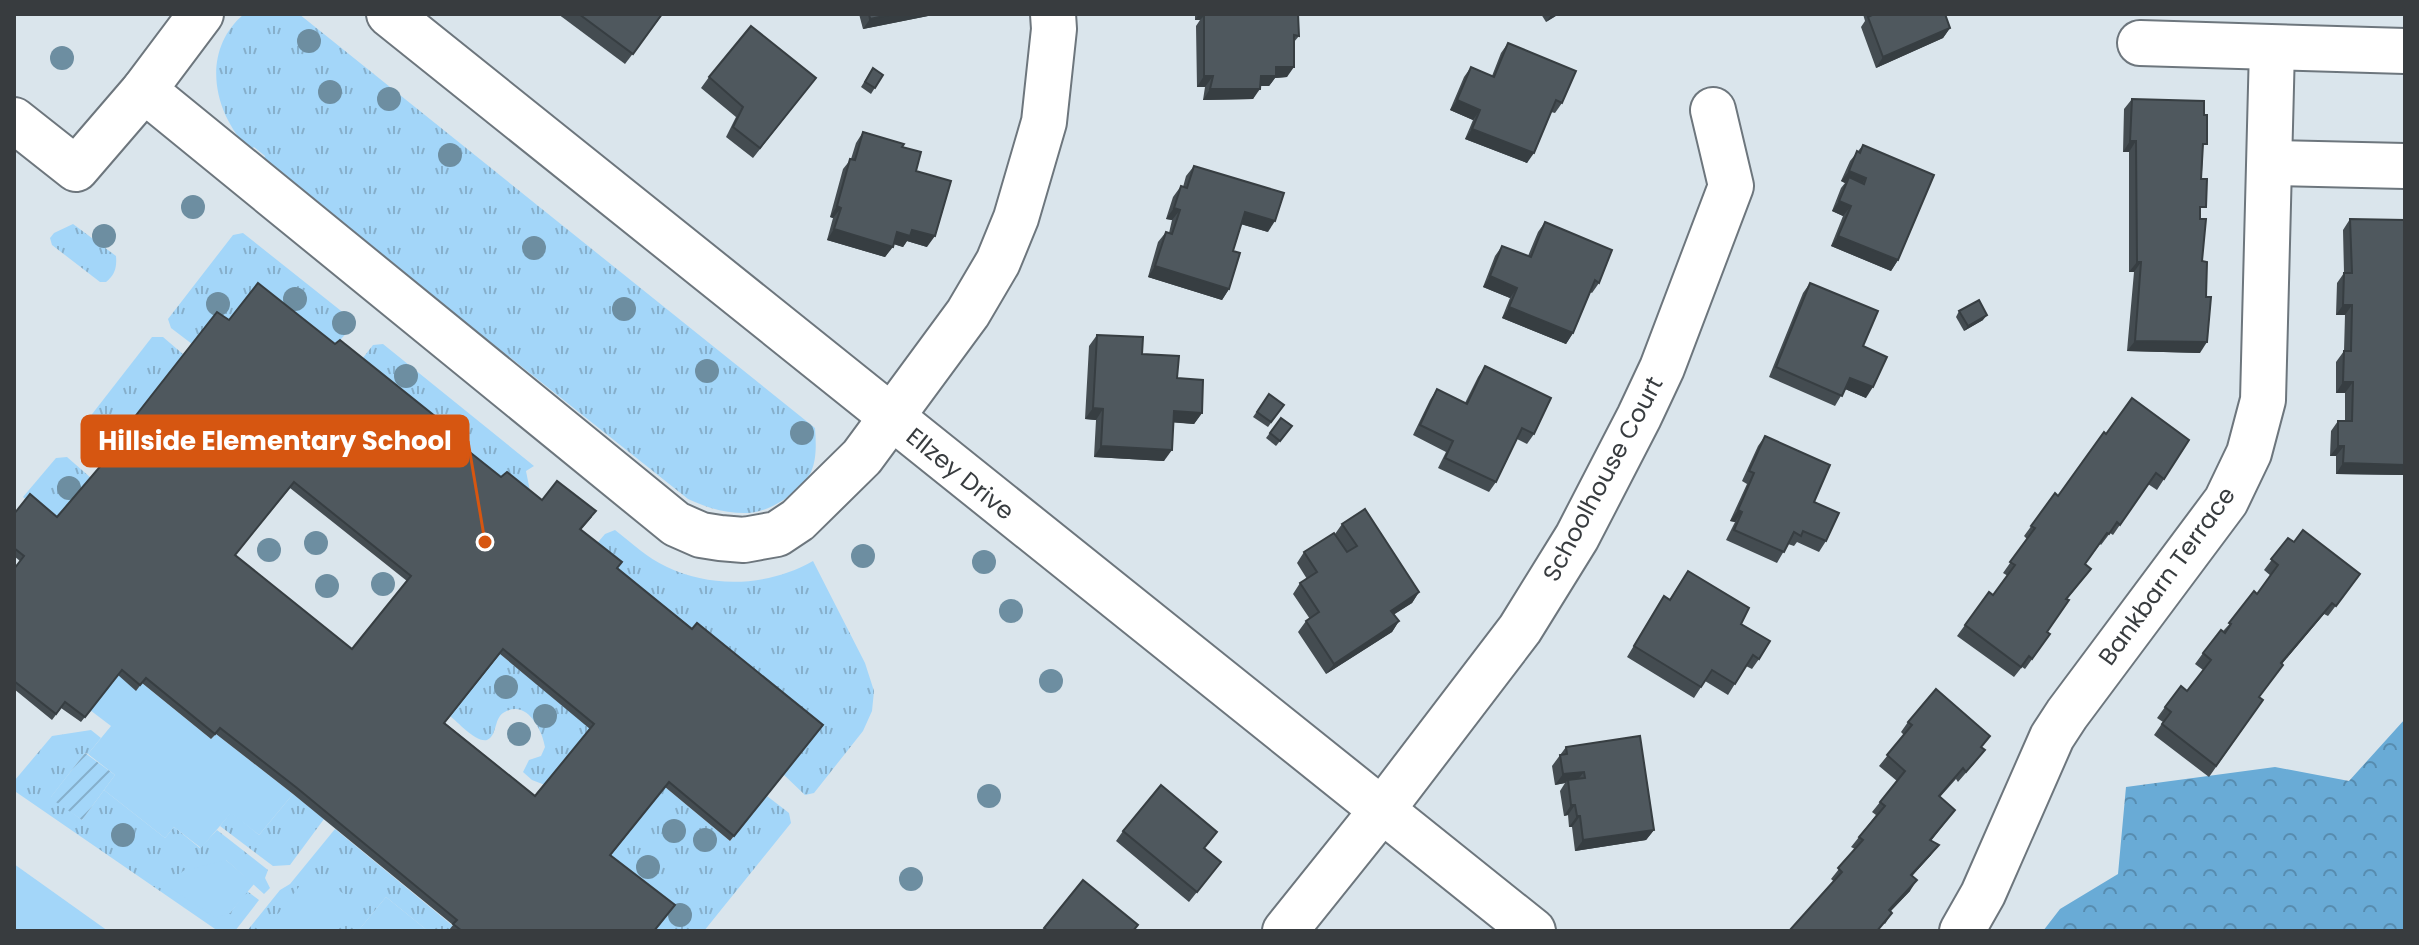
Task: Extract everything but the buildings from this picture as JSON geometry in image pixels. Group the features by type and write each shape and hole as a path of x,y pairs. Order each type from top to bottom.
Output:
{"street":[{"path":"14,120 76,169 144,90 201,14"},
{"name":"Ellzey Drive","path":"389,14 1533,931"},
{"path":"144,90 676,524 701,535 744,540 777,534 798,520 839,483 891,419 968,313 998,262 1016,218 1044,122 1053,14"},
{"path":"2140,43 2405,51"},
{"name":"Bankbarn Terrace","path":"1962,931 1983,894 2052,737 2226,501 2249,453 2263,400 2272,48"},
{"name":"Schoolhouse Court","path":"1285,931 1520,629 1577,537 1662,368 1731,186 1713,110"},
{"path":"2270,163 2405,166"}],"green space":[{"path":"244,14 299,14 815,428 814,462 806,479 793,493 776,504 749,513 718,510 688,499 263,161 265,156 254,147 250,150 227,119 217,82 221,46 230,29"},
{"path":"73,224 116,256 115,270 106,282 100,282 52,245 50,238 54,233"},
{"path":"243,233 350,318 352,327 331,350 225,326 192,344 171,328 168,319 233,235"},
{"path":"152,337 163,337 184,355 106,455 84,437 82,427"},
{"path":"383,344 534,466 526,471 532,501 498,483 359,363 373,345"},
{"path":"67,457 91,478 53,522 23,497 56,458"},
{"path":"615,530 660,563 703,579 760,580 813,561 865,663 874,691 872,711 863,731 814,793 805,795 784,775 818,730 688,634 593,548 605,534"},
{"path":"500,654 591,729 545,785 523,772 529,760 541,756 545,747 536,724 526,712 511,709 503,713 487,740 473,735 450,716"},
{"path":"118,675 142,683 211,739 216,734 293,794 259,835 231,813 201,848 174,827 165,838 104,790 115,775 88,754 111,726 90,710"},
{"path":"2405,719 2405,931 2043,931 2060,909 2118,874 2126,787 2275,767 2349,781"},
{"path":"91,730 101,738 88,754 85,753 51,797 82,820 104,790 165,838 174,827 200,848 217,830 268,870 265,878 270,888 264,894 226,860 230,913 247,891 259,900 235,931 218,931 16,792 15,780 52,736"},
{"path":"85,753 115,775 82,820 50,798"},
{"path":"665,787 730,841 767,796 789,813 791,823 704,931 655,931 606,861"},
{"path":"293,794 324,819 290,865 273,866 220,826 231,812 259,835"},
{"path":"335,829 453,926 451,931 428,931 386,897 358,931 247,931"},
{"path":"226,860 254,884 230,913 216,918 167,886 183,871"},
{"path":"14,864 108,931 14,931"},
{"path":"312,870 357,904 336,931 289,931 274,919"},
{"path":"386,897 428,931 358,931"}],"place":[{"name":"Hillside Elementary School","path":"485,542"}]}
